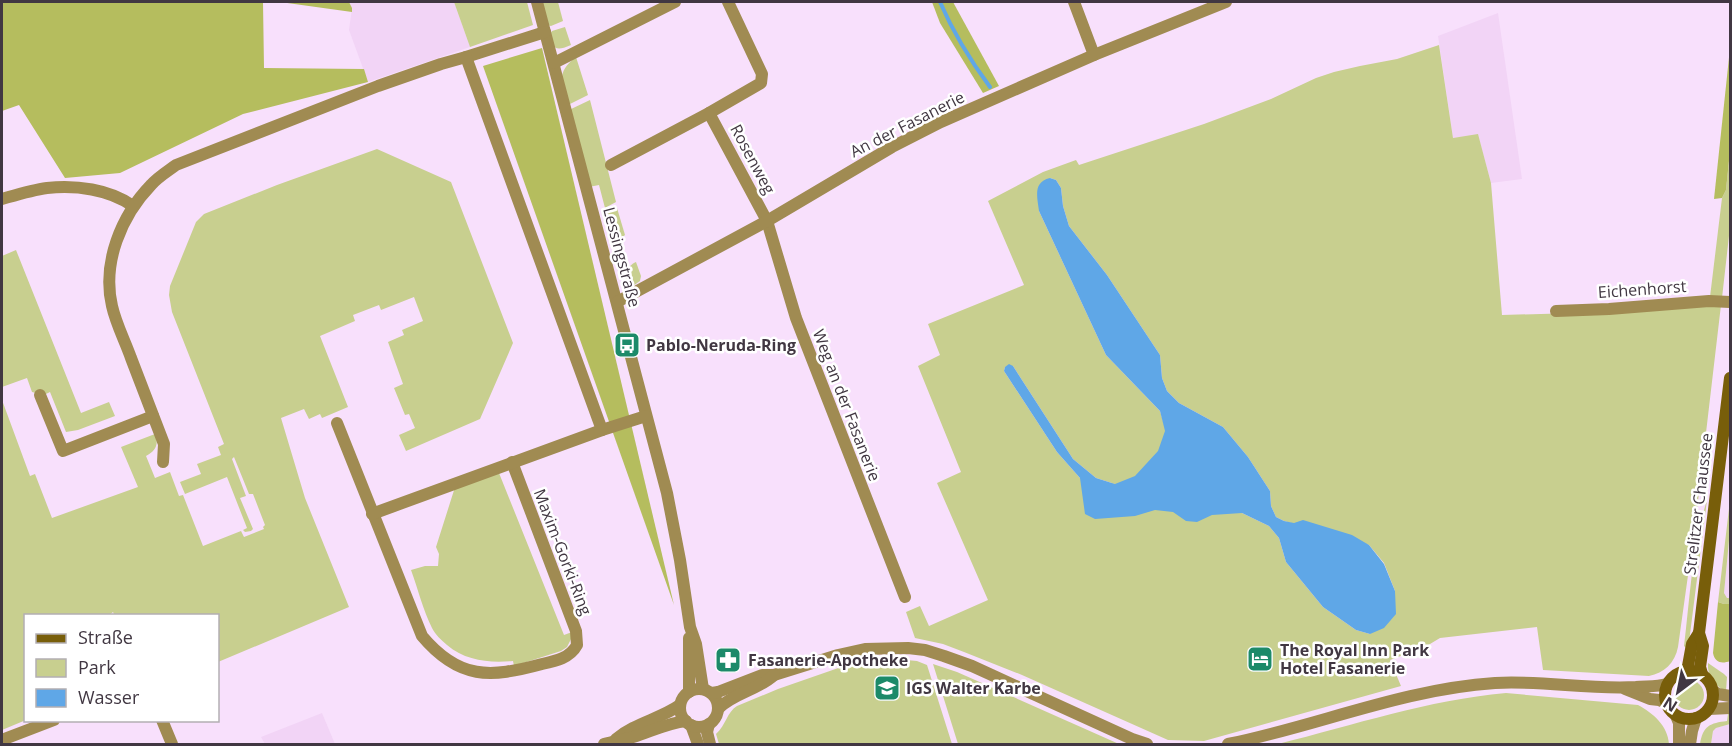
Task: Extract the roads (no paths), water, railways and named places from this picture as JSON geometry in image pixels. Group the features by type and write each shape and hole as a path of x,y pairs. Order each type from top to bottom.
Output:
{"main road":[{"name":"Strelitzer Chaussee","path":"1702,674 1700,667 1703,646 1699,633 1731,378"},
{"name":"Strelitzer Chaussee","path":"1684,671 1688,666 1692,644 1699,633"},
{"path":"1684,671 1702,674 1709,681 1713,690 1713,700 1709,709 1696,718 1686,719 1676,716 1666,703 1667,684 1674,676 1684,671"}],"street":[{"name":"Lessingstraße","path":"537,2 667,493 690,627 707,691"},
{"path":"554,63 675,2"},
{"name":"Rosenweg","path":"611,165 757,86 763,79 728,2"},
{"path":"1074,2 1094,55"},
{"name":"An der Fasanerie","path":"617,302 767,221 892,147 941,122 1094,55 1226,2"},
{"path":"164,462 164,444 110,298 110,272 119,233 133,206 152,183 176,165 378,86 545,32"},
{"path":"466,57 602,430"},
{"name":"Rosenweg","path":"709,113 767,221"},
{"path":"2,199 46,188 84,188 107,193 126,200 133,206"},
{"name":"Weg an der Fasanerie","path":"767,221 796,318 905,597"},
{"name":"Eichenhorst","path":"1556,310 1608,309 1709,301 1731,302"},
{"path":"40,395 63,451 153,416"},
{"path":"374,518 512,462 646,416"},
{"name":"Maxim-Gorki-Ring","path":"337,423 422,636 447,661 478,673 499,674 529,668 569,655 577,645 576,631 512,462"},
{"name":"Lessingstraße","path":"689,692 690,627"},
{"path":"698,744 681,712 680,705 683,697 694,689 718,692 762,675 774,675 837,655 864,649 888,648 925,650 972,666 1132,739 1148,744"},
{"path":"719,708 728,700 765,683 774,675"},
{"path":"1228,744 1442,690 1513,682 1624,689 1667,684"},
{"path":"1624,689 1666,703"},
{"path":"1713,690 1731,696"},
{"path":"707,691 717,701 719,708 717,715 709,724 707,732 710,744"},
{"path":"609,742 626,731 680,705"},
{"path":"1709,709 1731,708"},
{"path":"1676,716 1680,723 1679,744"},
{"path":"1690,744 1696,718"},
{"path":"2,741 49,722"},
{"path":"163,722 172,744"},
{"path":"609,742 630,738 677,722 701,727 709,724"}],"water":[{"path":"1050,178 1056,180 1061,188 1069,226 1107,275 1160,355 1162,378 1167,391 1179,403 1223,427 1248,457 1270,491 1271,506 1276,517 1294,523 1303,520 1352,535 1369,545 1384,564 1395,591 1396,614 1384,628 1370,634 1356,630 1323,607 1286,562 1279,538 1269,526 1242,513 1212,515 1197,522 1186,521 1173,512 1155,510 1135,516 1095,519 1085,514 1080,478 1057,452 1004,371 1005,367 1009,364 1013,366 1073,459 1096,478 1115,484 1135,476 1158,451 1165,431 1160,411 1106,355 1039,211 1037,190 1041,183"}],"waterway":[{"path":"940,2 962,46 990,87"}],"place":[{"name":"Pablo-Neruda-Ring","path":"627,345"},
{"name":"The Royal Inn Park Hotel Fasanerie","path":"1260,659"},
{"name":"Fasanerie-Apotheke","path":"728,660"},
{"name":"IGS Walter Karbe","path":"887,688"}]}
